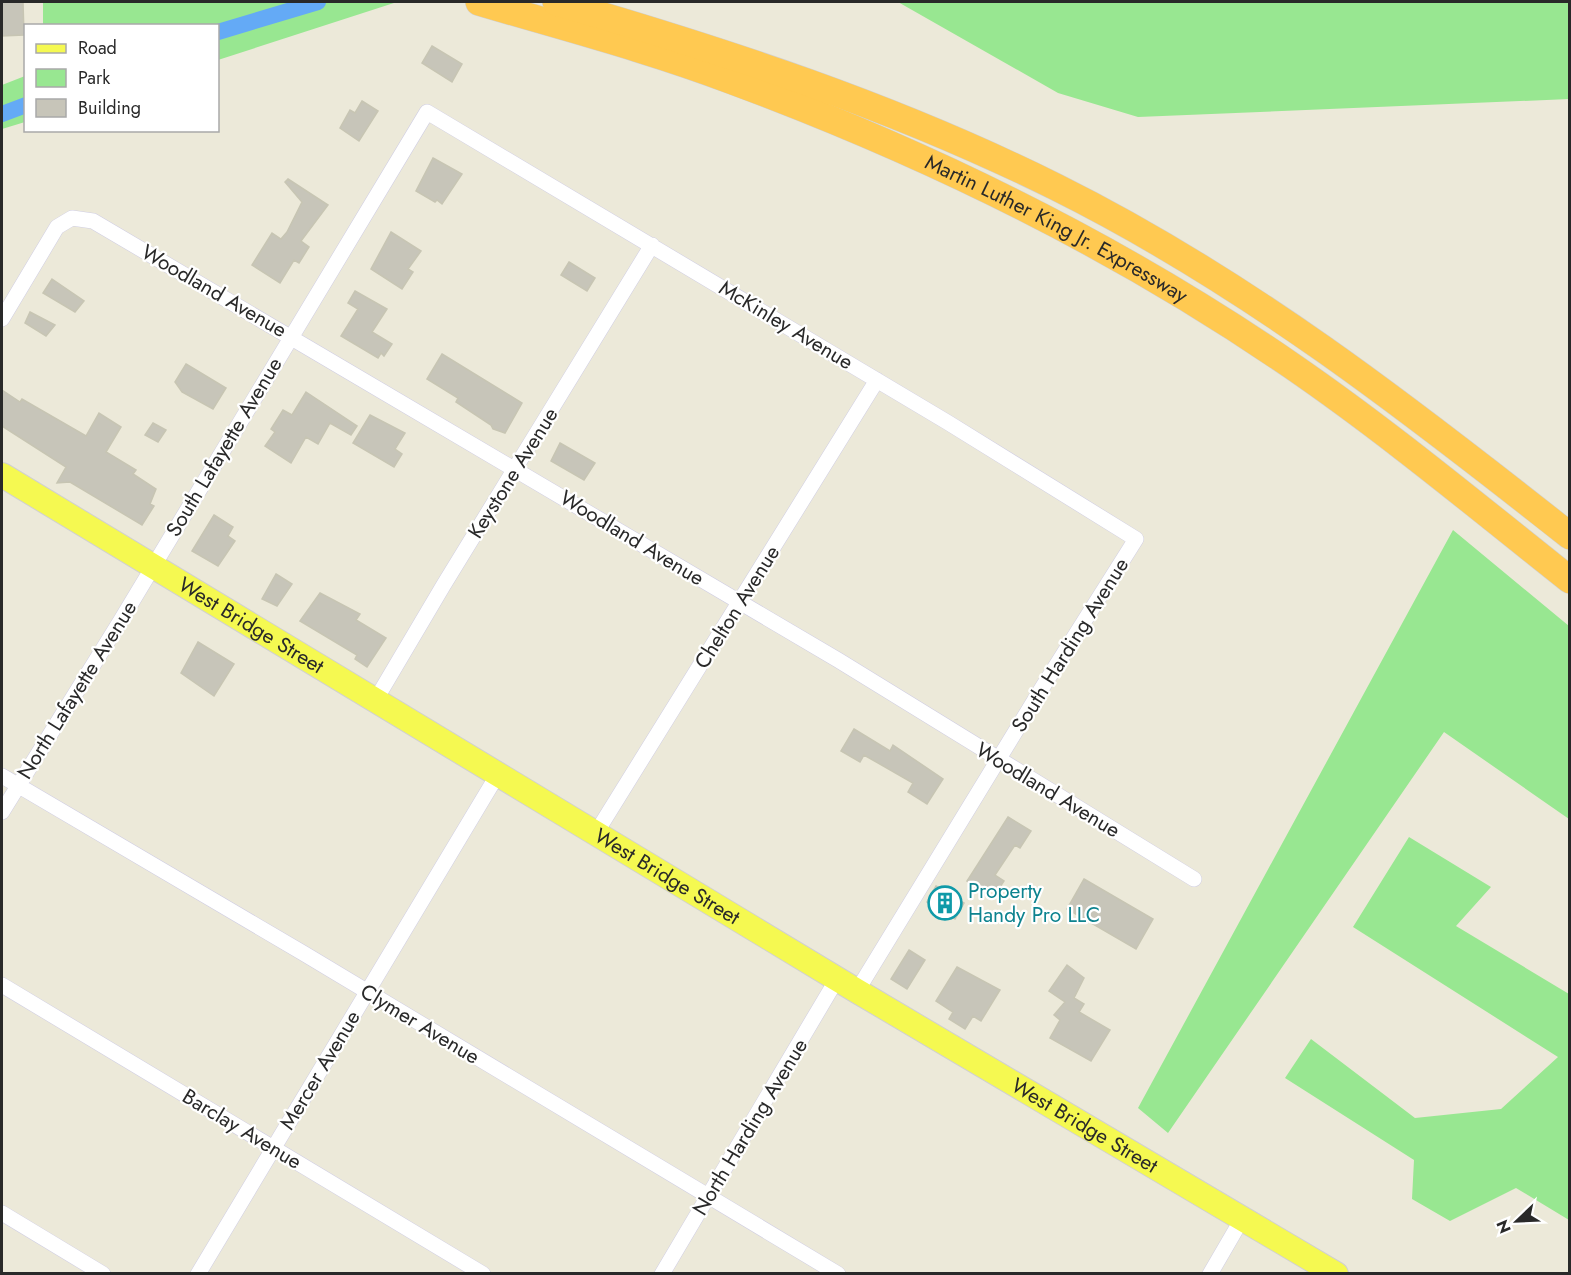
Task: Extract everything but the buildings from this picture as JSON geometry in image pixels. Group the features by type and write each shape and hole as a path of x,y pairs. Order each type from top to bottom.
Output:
{"highway":[{"name":"Martin Luther King Jr. Expressway","path":"556,2 725,52 846,94 954,139 1059,188 1162,245 1310,338 1405,406 1569,536"},
{"name":"Martin Luther King Jr. Expressway","path":"484,3 674,60 781,99 942,168 1074,234 1145,274 1292,366 1402,447 1569,580"}],"main road":[{"name":"West Bridge Street","path":"2,475 847,985 1336,1274"}],"street":[{"name":"McKinley Avenue","path":"427,112 877,380 1136,539 1132,545"},
{"name":"South Lafayette Avenue","path":"152,567 427,112"},
{"name":"Woodland Avenue","path":"2,319 57,227 64,222 83,218 93,221 741,603 1194,879"},
{"name":"Keystone Avenue","path":"375,701 652,245"},
{"name":"Chelton Avenue","path":"597,833 877,380"},
{"name":"South Harding Avenue","path":"847,985 999,760 1132,545"},
{"name":"North Lafayette Avenue","path":"2,812 152,567"},
{"name":"Mercer Avenue","path":"198,1274 498,774"},
{"name":"Clymer Avenue","path":"2,776 838,1274"},
{"name":"Barclay Avenue","path":"2,985 483,1274"},
{"name":"North Harding Avenue","path":"662,1274 709,1197 847,985"},
{"path":"2,1213 103,1274"},
{"path":"1210,1274 1242,1219"}],"green space":[{"path":"43,2 397,2 219,60 219,24 43,24"},
{"path":"898,2 1569,2 1569,99 1138,117 1058,93"},
{"path":"24,76 24,122 2,129 2,85"},
{"path":"1453,530 1569,626 1569,819 1444,732 1168,1133 1138,1108"},
{"path":"1409,837 1491,887 1456,926 1569,994 1569,1220 1516,1188 1450,1221 1412,1199 1414,1160 1285,1078 1311,1039 1415,1118 1501,1109 1558,1057 1353,927"}],"waterway":[{"path":"219,32 318,2"},
{"path":"2,114 24,106"}],"place":[{"name":"Property Handy Pro LLC","path":"945,903"}]}
